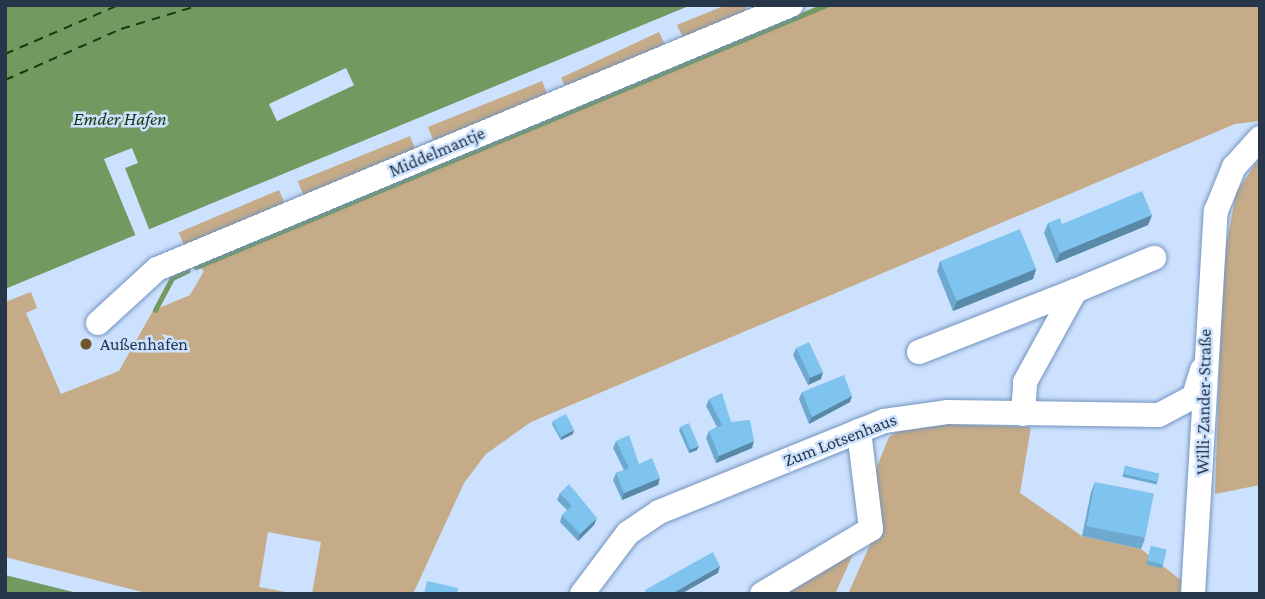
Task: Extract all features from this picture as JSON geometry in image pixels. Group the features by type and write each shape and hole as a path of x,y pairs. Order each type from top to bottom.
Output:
{"street":[{"name":"Middelmantje","path":"98,323 157,269 791,5"},
{"name":"Willi-Zander-Straße","path":"1193,594 1202,511 1202,370 1216,211 1234,167 1260,138"},
{"path":"919,352 1154,258"},
{"path":"1023,414 1025,382 1075,291"},
{"name":"Zum Lotsenhaus","path":"582,594 628,533 659,512 859,431 915,412 1159,415 1194,396 1202,370"},
{"path":"762,594 871,529 859,431"}],"shaded area":[{"path":"726,5 747,5 743,16 684,40 677,25"},
{"path":"820,5 1260,5 1260,121 1235,124 531,422 486,454 464,483 413,594 312,594 321,542 268,532 259,587 296,594 150,594 5,557 5,302 31,292 37,308 26,313 61,394 119,371 173,275 187,273 175,278 159,308 190,295 204,271 197,264"},
{"path":"659,32 666,47 568,93 561,78"},
{"path":"542,81 548,96 434,142 428,127"},
{"path":"410,136 416,151 304,196 298,181"},
{"path":"1260,157 1260,485 1215,494 1223,264 1236,193"},
{"path":"279,190 285,204 185,246 179,233"},
{"path":"949,424 1031,427 1020,493 1082,536 1141,549 1186,584 1184,594 848,594 881,520 876,469 889,437 902,428"},
{"path":"855,550 835,594 777,594"}],"water":[{"name":"Emder Hafen","path":"5,5 691,5 5,289"},
{"path":"5,575 81,594 5,594"}],"pier":[{"path":"346,68 354,85 277,121 269,104"},
{"path":"132,148 138,163 125,168 151,234 137,239 104,159"}],"building":[{"path":"1142,191 1152,215 1060,253 1048,223 1060,218 1062,224"},
{"path":"1020,229 1036,269 956,301 940,261"},
{"path":"809,342 823,372 810,378 796,348"},
{"path":"844,375 852,396 812,417 802,392"},
{"path":"722,393 731,422 750,420 754,441 719,456 709,431 722,425 709,399"},
{"path":"566,414 574,430 561,437 553,421"},
{"path":"689,423 699,446 690,450 681,427"},
{"path":"629,435 639,464 652,458 660,478 624,493 616,473 629,468 616,441"},
{"path":"1125,466 1159,474 1157,482 1123,474"},
{"path":"1095,482 1154,493 1145,538 1086,526"},
{"path":"569,484 597,518 580,534 562,515 572,506 560,493"},
{"path":"1151,546 1167,550 1163,564 1147,561"},
{"path":"713,552 720,566 671,594 647,594 645,590"},
{"path":"427,581 458,588 457,594 424,594"}],"waterway":[{"path":"196,267 826,5"},
{"path":"155,310 172,278 187,271"}],"ferry route":[{"path":"5,54 119,5"},
{"path":"5,80 121,29 200,5"},
{"path":"363,5 458,5"}],"place":[{"name":"Außenhafen","path":"86,344"}]}
